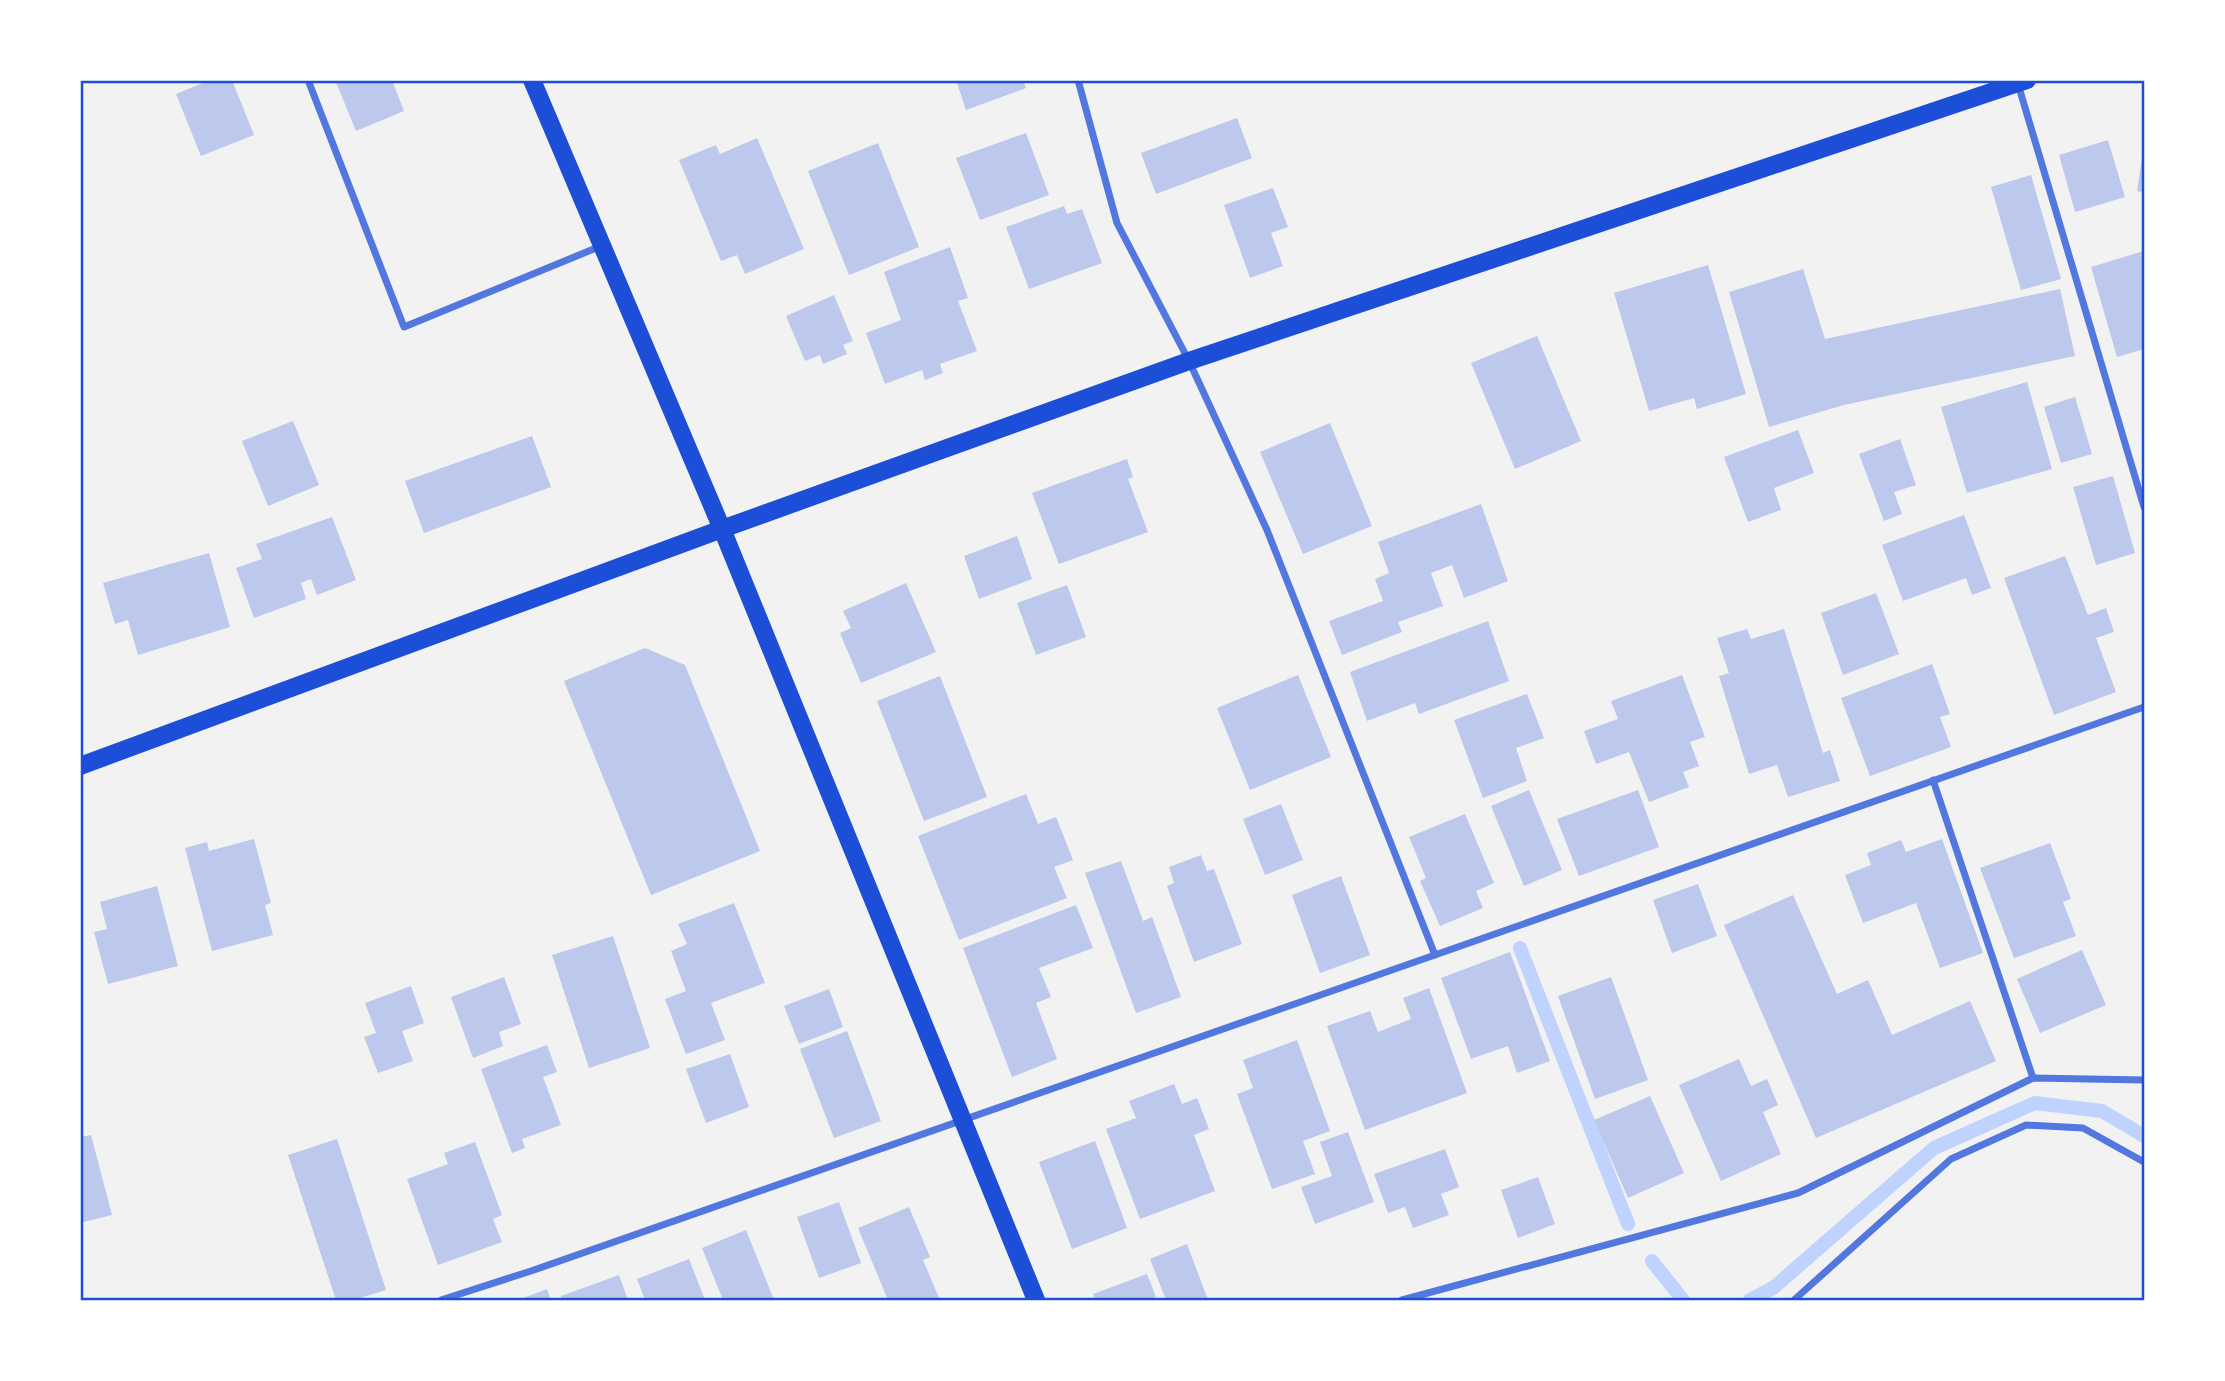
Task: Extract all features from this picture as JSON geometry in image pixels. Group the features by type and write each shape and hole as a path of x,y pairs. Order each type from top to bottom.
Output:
{"main road":[{"path":"533,80 722,529 1036,1300"},
{"path":"80,766 722,529 1189,361 2020,82"}],"street":[{"path":"308,80 404,327 601,246"},
{"path":"1078,80 1117,223 1189,361 1267,530 1434,955"},
{"path":"2020,82 2144,507"},
{"path":"441,1300 531,1272 2144,707"},
{"path":"1933,780 2033,1078"},
{"path":"1402,1300 1798,1193 2033,1078 2144,1080"},
{"path":"1794,1300 1951,1159 2026,1125 2083,1128 2144,1162"}],"building":[{"path":"210,80 232,80 254,135 201,156 176,94"},
{"path":"335,80 392,80 404,111 356,131"},
{"path":"956,80 1023,80 1026,88 966,110"},
{"path":"1237,118 1252,158 1156,194 1141,153"},
{"path":"1026,133 1049,195 980,220 956,158"},
{"path":"757,138 804,249 745,274 737,255 721,261 679,160 716,145 720,154"},
{"path":"2108,140 2125,197 2075,212 2059,155"},
{"path":"878,143 919,247 849,275 808,171"},
{"path":"2144,151 2144,193 2137,191"},
{"path":"2031,175 2061,279 2021,290 1991,187"},
{"path":"1273,188 1288,227 1271,233 1283,266 1250,278 1224,205"},
{"path":"1064,206 1067,214 1082,209 1102,263 1029,289 1006,227"},
{"path":"950,247 968,298 958,301 977,351 940,364 943,373 925,380 922,370 885,384 866,333 901,320 884,272"},
{"path":"2144,251 2144,349 2117,357 2091,267"},
{"path":"1708,265 1746,394 1697,409 1694,398 1649,411 1614,293"},
{"path":"1803,269 1825,339 2060,289 2075,356 1844,405 1769,427 1729,292"},
{"path":"834,295 853,341 843,345 847,354 823,364 820,355 805,361 786,316"},
{"path":"1537,336 1581,441 1515,469 1471,363"},
{"path":"2027,382 2052,469 1967,493 1941,407"},
{"path":"2075,397 2092,454 2061,463 2044,407"},
{"path":"293,421 319,485 268,506 242,441"},
{"path":"1330,423 1372,526 1303,554 1260,452"},
{"path":"1798,430 1814,473 1774,488 1781,510 1748,522 1724,457"},
{"path":"532,436 551,487 424,533 405,481"},
{"path":"1900,439 1916,485 1894,492 1902,514 1884,521 1859,454"},
{"path":"1127,459 1133,477 1128,479 1148,532 1059,564 1032,493"},
{"path":"2113,476 2135,553 2096,565 2073,487"},
{"path":"1481,504 1508,581 1464,598 1452,565 1431,573 1443,606 1398,622 1402,632 1342,655 1329,621 1383,601 1375,579 1389,573 1378,542"},
{"path":"1964,515 1991,588 1972,595 1966,578 1903,601 1882,545"},
{"path":"332,517 356,580 317,595 311,579 301,583 306,599 254,618 236,568 262,559 256,544"},
{"path":"1017,536 1032,579 979,599 964,556"},
{"path":"209,553 230,627 138,655 128,620 115,624 103,583"},
{"path":"2065,556 2088,615 2106,608 2114,632 2096,638 2116,692 2054,715 2004,578"},
{"path":"906,583 936,652 861,683 840,633 851,628 843,611"},
{"path":"1067,585 1086,637 1036,655 1017,603"},
{"path":"1876,593 1899,654 1843,675 1821,613"},
{"path":"1488,621 1509,681 1419,714 1415,703 1367,721 1350,672"},
{"path":"1747,629 1751,639 1784,629 1823,753 1830,750 1840,781 1788,797 1777,765 1749,774 1719,676 1729,673 1717,638"},
{"path":"645,648 685,665 760,851 651,895 564,681"},
{"path":"1932,664 1950,714 1940,717 1951,747 1870,776 1841,698"},
{"path":"1298,675 1331,757 1250,790 1217,708"},
{"path":"1682,675 1705,737 1690,742 1699,766 1683,772 1689,787 1649,802 1629,752 1596,764 1584,731 1618,719 1611,701"},
{"path":"940,676 987,797 924,821 877,701"},
{"path":"1527,694 1544,738 1516,748 1527,781 1483,798 1454,720"},
{"path":"1529,790 1562,870 1524,886 1491,806"},
{"path":"1638,790 1659,847 1579,876 1557,819"},
{"path":"1026,794 1038,824 1056,817 1073,860 1054,867 1067,898 959,940 918,836"},
{"path":"1281,804 1303,860 1265,875 1243,819"},
{"path":"1465,814 1494,883 1476,891 1483,908 1440,926 1420,881 1426,878 1409,837"},
{"path":"254,839 271,903 265,905 273,935 212,951 185,848 207,842 209,851"},
{"path":"1942,839 1983,953 1940,968 1916,903 1863,923 1845,875 1871,865 1867,853 1901,840 1906,852"},
{"path":"2050,843 2071,899 2063,902 2076,936 2014,958 1980,868"},
{"path":"1201,855 1207,871 1214,869 1242,944 1194,962 1167,886 1174,883 1169,867"},
{"path":"1121,861 1143,921 1152,917 1181,997 1136,1013 1085,873"},
{"path":"1341,876 1370,955 1320,973 1292,895"},
{"path":"1698,884 1717,936 1672,953 1653,900"},
{"path":"157,886 178,966 108,984 94,932 107,929 100,902"},
{"path":"1793,895 1837,994 1868,980 1892,1035 1970,1001 1996,1061 1816,1138 1724,925"},
{"path":"734,903 765,983 711,1003 725,1040 686,1054 665,999 686,991 671,951 687,944 678,924"},
{"path":"1076,905 1093,948 1039,968 1051,997 1036,1003 1057,1059 1012,1077 963,948"},
{"path":"613,936 650,1048 589,1068 552,955"},
{"path":"2082,950 2106,1005 2040,1033 2017,979"},
{"path":"1510,952 1550,1061 1517,1073 1508,1046 1471,1059 1441,978"},
{"path":"504,977 521,1024 499,1032 503,1046 473,1058 451,997"},
{"path":"1611,977 1648,1080 1595,1099 1558,996"},
{"path":"411,986 424,1023 402,1031 413,1061 378,1073 364,1037 376,1033 365,1003"},
{"path":"1429,988 1467,1093 1365,1130 1327,1026 1370,1011 1378,1032 1411,1019 1403,998"},
{"path":"829,989 843,1027 799,1044 784,1006"},
{"path":"847,1031 881,1121 834,1138 800,1049"},
{"path":"1297,1040 1330,1131 1303,1141 1315,1174 1272,1189 1237,1094 1253,1088 1243,1060"},
{"path":"547,1045 557,1072 543,1077 561,1125 522,1139 525,1148 512,1153 481,1069"},
{"path":"730,1054 749,1107 706,1123 686,1069"},
{"path":"1739,1059 1751,1086 1767,1079 1778,1105 1763,1112 1781,1154 1721,1181 1679,1085"},
{"path":"1174,1084 1182,1104 1197,1098 1209,1129 1194,1135 1215,1191 1140,1219 1106,1129 1136,1118 1129,1101"},
{"path":"1650,1096 1684,1173 1628,1198 1594,1120"},
{"path":"1348,1132 1374,1202 1315,1224 1301,1187 1332,1176 1320,1142"},
{"path":"91,1135 112,1215 80,1223 80,1137"},
{"path":"337,1139 386,1290 353,1300 336,1300 288,1155"},
{"path":"1095,1141 1127,1228 1072,1249 1039,1162"},
{"path":"475,1142 502,1215 493,1219 502,1242 438,1265 407,1179 448,1164 444,1153"},
{"path":"1445,1149 1459,1187 1441,1194 1449,1215 1413,1228 1405,1207 1388,1213 1374,1174"},
{"path":"1538,1177 1555,1224 1518,1238 1501,1190"},
{"path":"839,1202 861,1263 819,1278 797,1217"},
{"path":"909,1207 930,1257 923,1260 940,1300 888,1300 858,1228"},
{"path":"746,1230 774,1300 723,1300 702,1248"},
{"path":"1187,1244 1208,1300 1166,1300 1150,1259"},
{"path":"689,1259 705,1300 645,1300 637,1279"},
{"path":"1147,1274 1156,1297 1147,1300 1095,1300 1093,1294"},
{"path":"619,1275 628,1300 562,1300 561,1296"},
{"path":"547,1289 551,1300 518,1300"}],"waterway":[{"path":"1520,948 1628,1224"},
{"path":"1750,1300 1773,1288 1934,1148 2035,1103 2102,1111 2144,1136"},
{"path":"1652,1261 1683,1300"}]}
